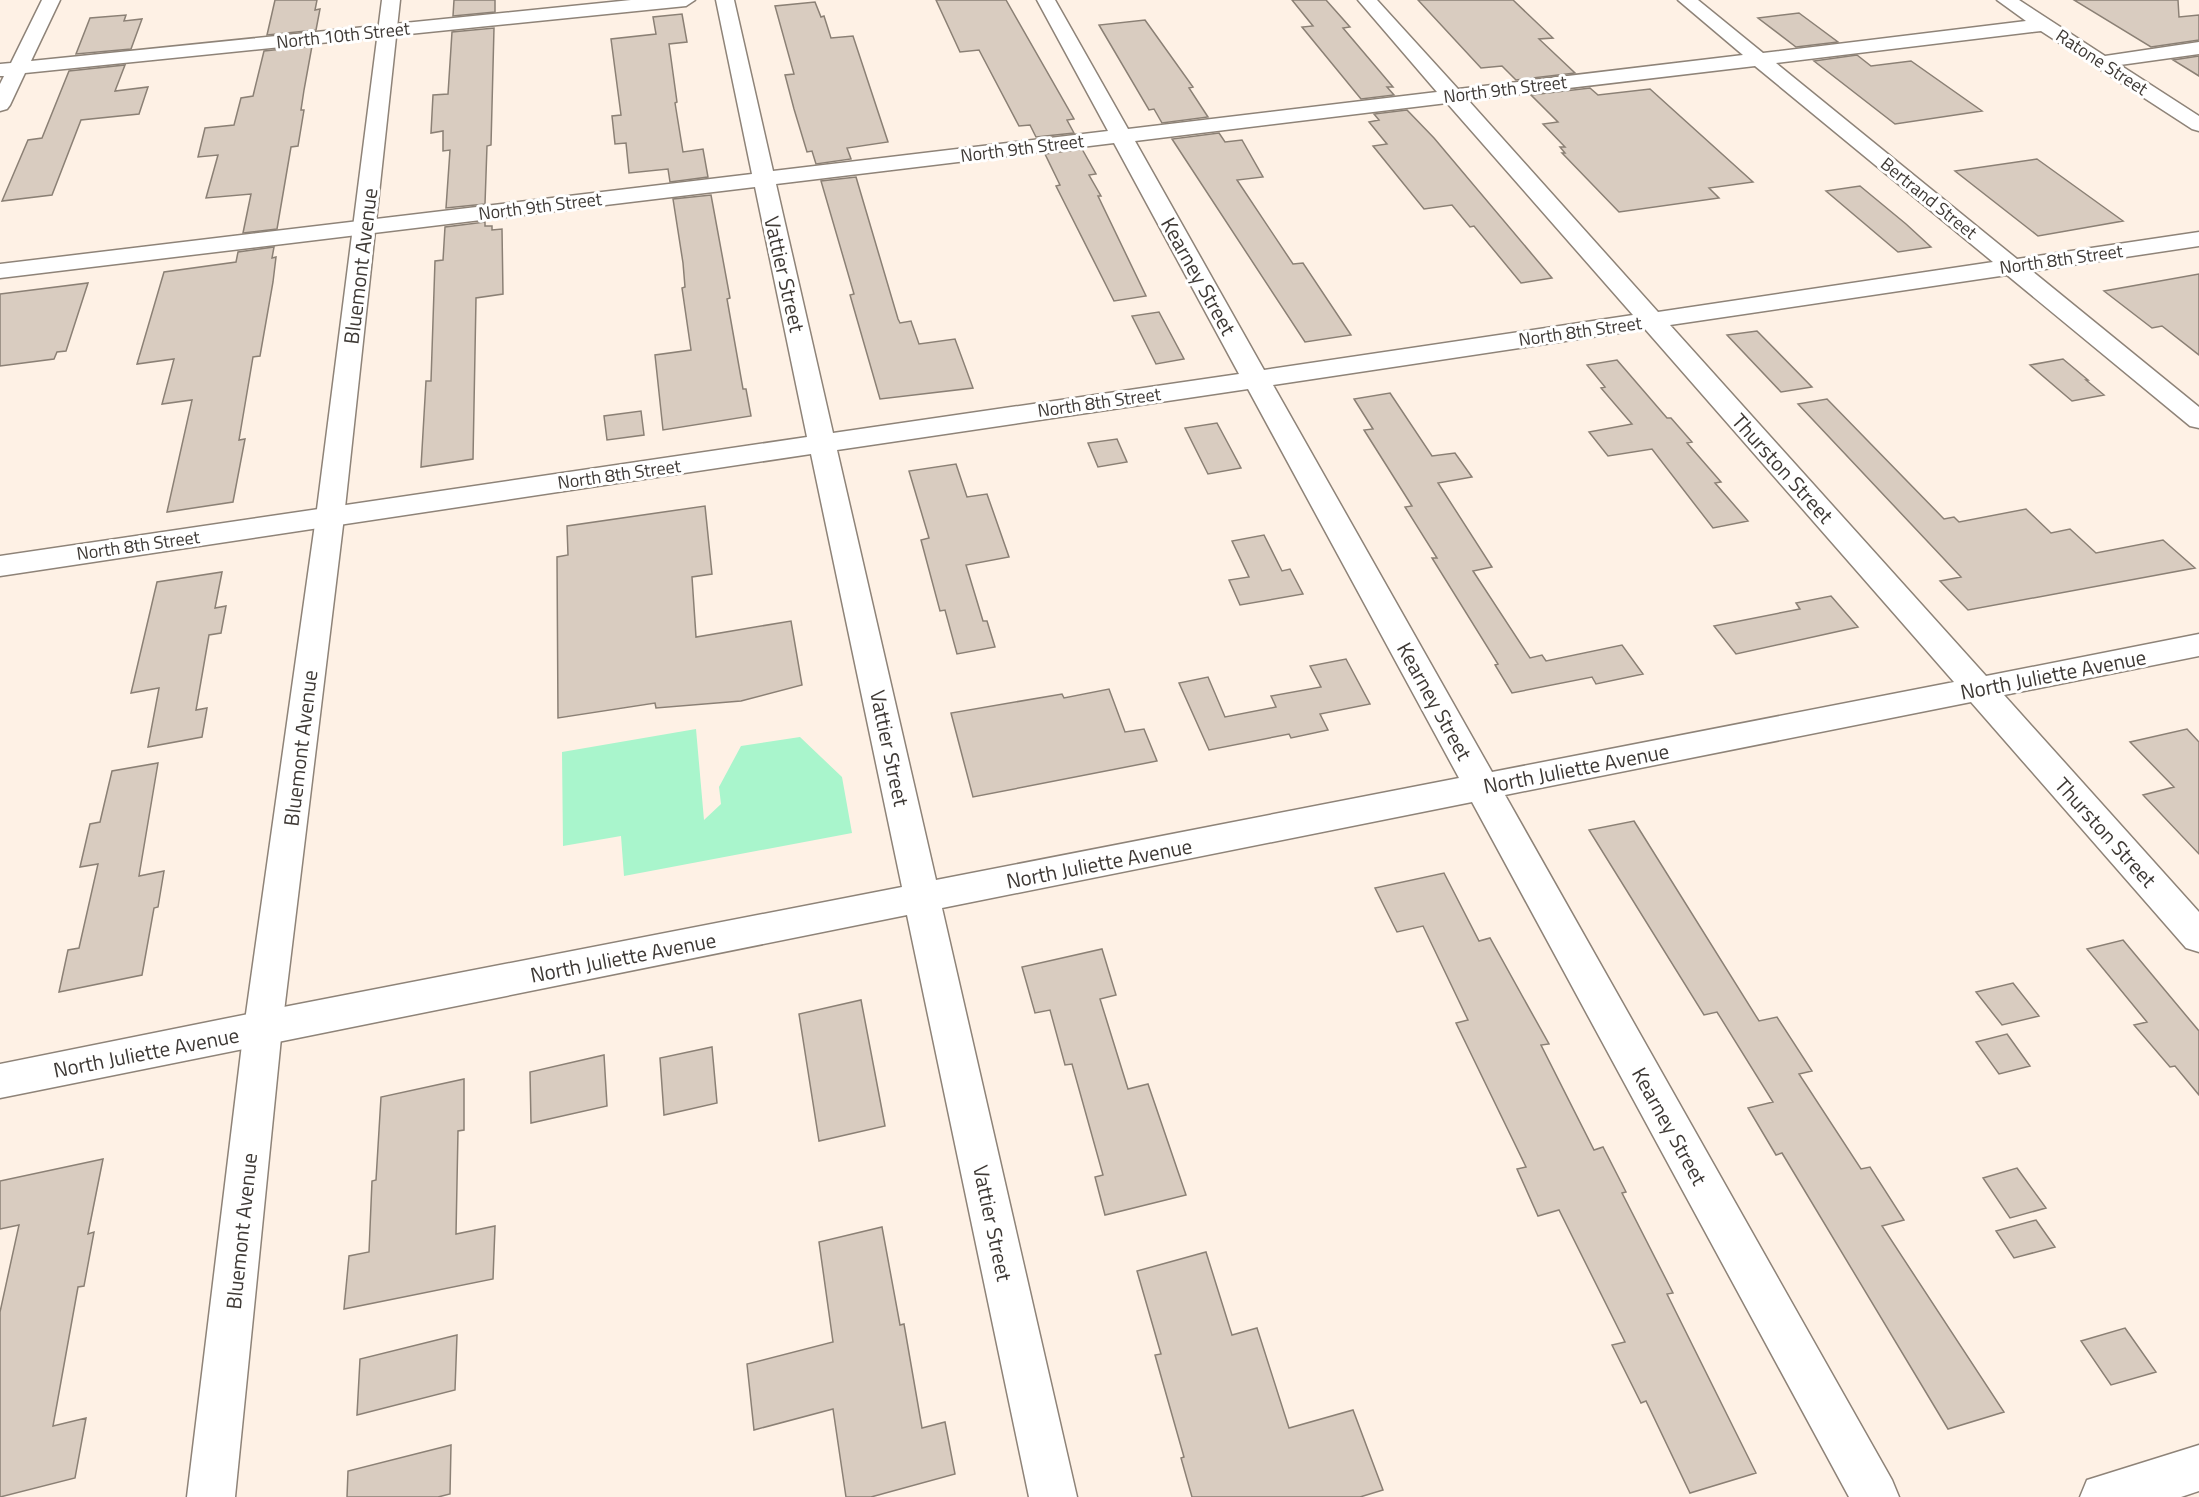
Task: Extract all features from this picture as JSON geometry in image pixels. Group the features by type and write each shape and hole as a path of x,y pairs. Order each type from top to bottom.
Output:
{"street":[{"path":"0,105 9,69 51,0"},
{"name":"Bluemont Avenue","path":"211,1497 263,1029 330,517 391,0"},
{"name":"North 10th Street","path":"9,69 686,0"},
{"name":"Vattier Street","path":"725,0 824,443 1053,1497"},
{"name":"Kearney Street","path":"1046,0 1875,1497"},
{"name":"Thurston Street","path":"1367,0 2199,937"},
{"name":"Bertrand Street","path":"1687,0 2199,420"},
{"name":"Ratone Street","path":"2006,0 2199,125"},
{"name":"North 9th Street","path":"0,270 2044,25"},
{"path":"2102,62 2199,48"},
{"name":"North 8th Street","path":"0,566 2199,239"},
{"name":"North Juliette Avenue","path":"0,1081 2199,645"},
{"path":"2104,1497 2199,1468"}],"green space":[{"path":"696,729 704,820 721,804 719,787 741,746 800,737 842,777 852,833 624,876 621,836 563,846 562,752"}],"building":[{"path":"275,0 317,0 315,10 320,9 316,30 267,35"},
{"path":"454,0 495,0 495,12 453,16"},
{"path":"936,0 1006,0 1074,119 1067,120 1074,133 1036,137 1030,125 1019,126 979,50 960,52"},
{"path":"1292,0 1326,0 1350,27 1343,28 1393,87 1387,87 1394,95 1361,99 1302,27 1313,26"},
{"path":"1418,0 1513,0 1553,38 1539,39 1575,73 1516,80 1502,66 1481,68"},
{"path":"2074,0 2178,0 2179,17 2199,15 2199,40 2151,47"},
{"path":"815,2 821,17 824,16 831,38 853,36 888,142 847,148 851,159 816,164 812,151 807,152 785,75 794,74 775,6"},
{"path":"1799,13 1838,42 1796,47 1758,18"},
{"path":"682,14 687,42 669,44 677,102 675,103 683,152 703,149 708,177 670,182 668,169 629,173 626,143 615,144 612,116 621,115 611,39 656,34 653,17"},
{"path":"126,15 124,21 142,19 131,49 76,54 90,18"},
{"path":"1145,20 1193,87 1189,88 1208,117 1162,123 1154,109 1149,110 1099,25"},
{"path":"494,28 491,145 487,146 485,204 446,208 450,150 443,151 443,131 431,133 433,95 448,94 452,32"},
{"path":"312,46 301,110 304,110 298,146 291,147 277,229 243,233 251,194 206,198 218,155 198,157 205,128 234,125 241,98 253,96 264,51"},
{"path":"1857,55 1871,66 1911,61 1982,111 1895,124 1814,61"},
{"path":"2199,56 2199,76 2173,60"},
{"path":"125,65 115,91 148,87 139,114 81,120 52,195 2,201 28,140 42,138 69,71"},
{"path":"1590,88 1598,95 1650,89 1753,182 1709,188 1719,198 1619,212 1562,153 1565,153 1560,147 1565,147 1543,124 1558,122 1531,95"},
{"path":"1407,110 1434,138 1552,278 1521,283 1474,226 1470,227 1452,205 1424,209 1373,146 1387,144 1369,122 1379,120 1374,114"},
{"path":"1219,133 1225,142 1242,140 1263,177 1237,180 1293,264 1303,263 1351,335 1305,342 1172,139"},
{"path":"1082,149 1096,174 1089,175 1101,196 1098,196 1146,296 1114,301 1056,186 1060,185 1045,154"},
{"path":"2037,159 2123,221 2038,236 1955,171"},
{"path":"856,177 900,323 911,321 919,344 955,339 973,388 880,399 850,295 854,294 821,181"},
{"path":"1860,186 1931,247 1898,252 1826,191"},
{"path":"711,195 730,298 727,299 743,389 746,389 751,416 663,430 655,355 691,350 682,288 685,287 683,263 673,199"},
{"path":"485,222 485,226 492,226 492,230 502,229 503,294 476,298 473,459 421,467 426,381 431,381 435,261 443,260 445,227"},
{"path":"274,247 272,258 276,257 273,282 260,356 253,357 239,440 245,439 233,502 167,512 192,400 162,404 174,359 137,364 164,272 236,262 238,252"},
{"path":"2199,274 2199,355 2162,326 2152,328 2104,291"},
{"path":"88,283 66,351 57,352 54,359 0,366 0,294"},
{"path":"1159,312 1184,359 1156,364 1132,316"},
{"path":"1757,331 1812,387 1781,392 1727,335"},
{"path":"2063,359 2104,395 2072,401 2030,365"},
{"path":"1617,360 1667,418 1671,418 1692,442 1687,443 1721,482 1715,483 1748,521 1713,528 1652,449 1608,456 1589,432 1632,424 1601,388 1605,387 1587,365"},
{"path":"1390,393 1432,456 1455,453 1472,477 1438,483 1492,567 1473,571 1530,658 1542,655 1546,661 1622,645 1643,674 1596,684 1592,677 1512,693 1495,665 1498,664 1432,558 1437,558 1405,507 1412,506 1364,430 1373,429 1354,399"},
{"path":"1827,399 1944,519 1954,517 1959,522 2026,509 2051,533 2070,529 2096,553 2163,540 2195,568 1968,610 1940,581 1961,577 1798,404"},
{"path":"641,411 644,435 607,440 604,416"},
{"path":"1217,423 1241,468 1208,474 1185,428"},
{"path":"1117,439 1127,462 1098,467 1088,443"},
{"path":"956,464 967,497 987,494 1009,557 966,565 983,621 987,621 995,647 957,654 945,610 940,611 921,540 929,538 909,471"},
{"path":"705,506 712,574 692,577 696,637 791,621 802,685 741,701 656,708 655,703 558,718 557,557 568,555 567,526"},
{"path":"1264,535 1282,571 1290,569 1303,594 1240,605 1229,580 1249,577 1232,541"},
{"path":"222,572 215,608 226,606 221,633 209,635 196,710 207,708 202,737 148,747 159,688 131,693 157,582"},
{"path":"1831,596 1858,627 1736,654 1714,626 1800,609 1796,603"},
{"path":"1346,659 1370,704 1320,714 1328,730 1291,738 1289,734 1209,750 1179,683 1208,677 1225,717 1276,707 1271,696 1321,687 1310,666"},
{"path":"1109,689 1125,732 1144,729 1157,761 973,797 951,713 1062,694 1064,698"},
{"path":"2187,729 2199,742 2199,854 2143,795 2174,787 2130,742"},
{"path":"158,763 139,876 164,871 158,907 154,908 142,975 59,992 68,950 79,948 98,864 80,867 90,824 100,822 112,771"},
{"path":"1634,821 1759,1021 1777,1017 1812,1071 1799,1074 1861,1169 1870,1167 1904,1220 1882,1226 2004,1412 1948,1429 1782,1153 1776,1155 1748,1108 1773,1102 1717,1012 1704,1015 1589,830"},
{"path":"1444,873 1479,941 1490,938 1549,1044 1541,1045 1594,1150 1603,1147 1626,1192 1622,1193 1673,1293 1667,1294 1756,1473 1690,1493 1646,1401 1641,1403 1612,1345 1625,1342 1559,1210 1538,1216 1517,1169 1526,1167 1456,1023 1468,1020 1423,926 1397,932 1375,888"},
{"path":"2123,940 2199,1031 2199,1095 2175,1066 2170,1067 2134,1025 2147,1022 2087,949"},
{"path":"1102,949 1116,995 1100,999 1128,1089 1148,1084 1186,1195 1105,1215 1095,1177 1103,1175 1072,1064 1065,1065 1050,1010 1035,1013 1022,967"},
{"path":"2013,983 2039,1016 2002,1025 1976,992"},
{"path":"861,1000 885,1126 819,1141 799,1014"},
{"path":"2007,1034 2030,1066 1999,1074 1976,1042"},
{"path":"712,1047 717,1103 664,1115 660,1058"},
{"path":"604,1055 607,1106 531,1123 530,1072"},
{"path":"464,1079 464,1130 458,1131 456,1234 495,1226 493,1279 344,1309 349,1256 369,1252 372,1181 376,1180 381,1097"},
{"path":"103,1159 88,1234 94,1232 84,1286 78,1287 53,1426 86,1418 75,1478 0,1497 0,1312 19,1225 0,1229 0,1181"},
{"path":"2017,1168 2046,1208 2010,1218 1983,1178"},
{"path":"2036,1220 2055,1247 2014,1258 1996,1231"},
{"path":"882,1227 900,1325 904,1324 922,1428 945,1422 955,1474 871,1497 846,1497 833,1409 754,1430 747,1364 833,1342 819,1242"},
{"path":"1206,1252 1232,1335 1257,1328 1289,1428 1353,1410 1383,1490 1360,1497 1192,1497 1181,1458 1184,1457 1155,1355 1161,1354 1137,1271"},
{"path":"2125,1328 2156,1372 2111,1385 2081,1341"},
{"path":"457,1335 455,1390 357,1415 360,1359"},
{"path":"451,1445 450,1494 438,1497 347,1497 348,1471"}]}
